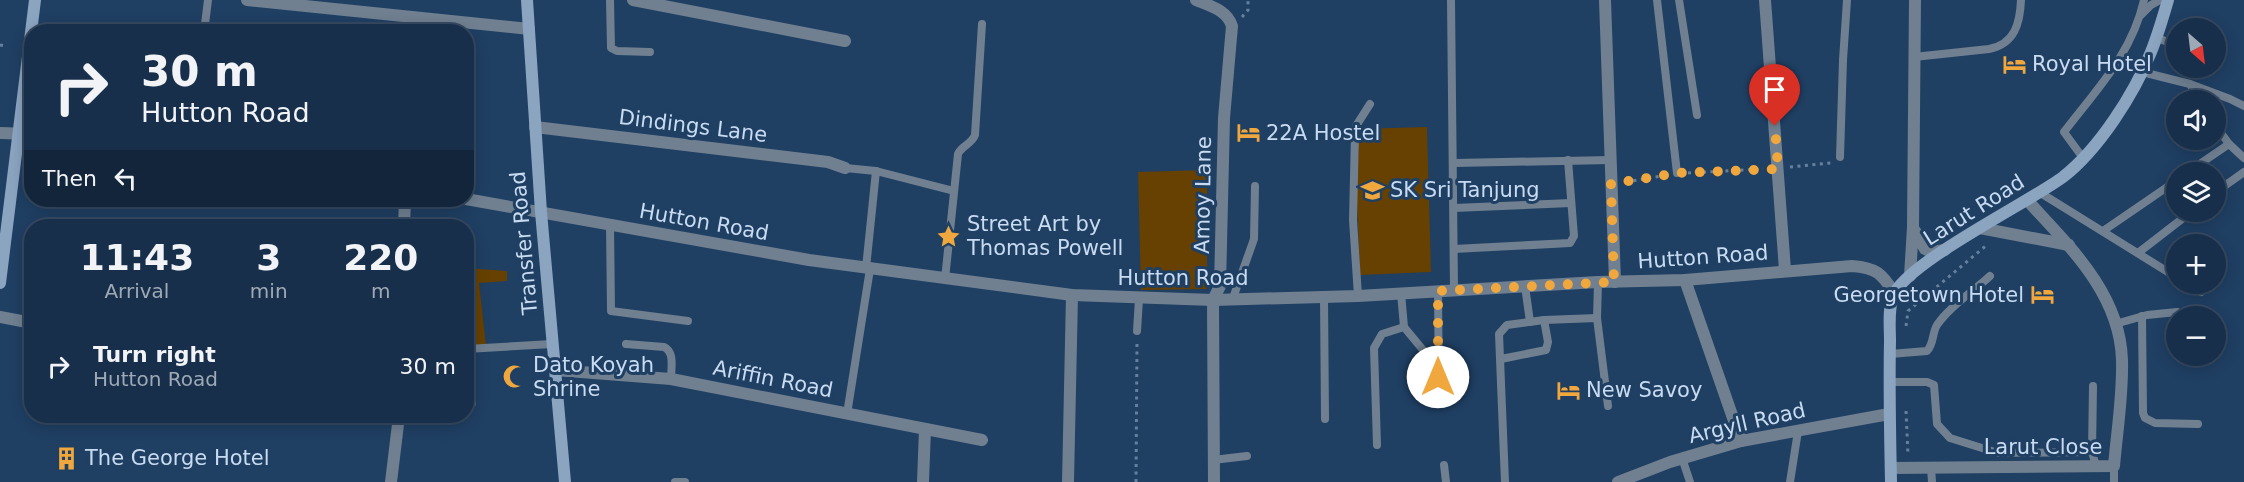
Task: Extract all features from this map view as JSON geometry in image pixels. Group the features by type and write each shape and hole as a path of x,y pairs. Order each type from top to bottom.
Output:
{"main road":[{"path":"32,24 35,0"},
{"name":"Transfer Road","path":"527,0 541,212 565,482"},
{"name":"Larut Road","path":"1894,293 1910,276 1946,250 2063,176 2083,158 2122,106 2142,72 2157,38 2168,0"},
{"path":"0,283 24,86"},
{"path":"1892,482 1889,414 1891,303 1894,293"}],"street":[{"path":"247,0 433,24"},
{"path":"633,0 845,41"},
{"name":"Amoy Lane","path":"1196,0 1225,13 1230,18 1232,26 1224,118 1220,286 1213,300 1214,482"},
{"path":"1605,0 1614,282"},
{"path":"1766,0 1785,270"},
{"path":"1910,276 1913,227 1915,0"},
{"path":"474,27 529,29"},
{"name":"Dindings Lane","path":"536,127 828,162 846,168"},
{"path":"0,134 24,133"},
{"name":"Hutton Road","path":"474,200 809,260 1072,296 1213,300 1358,296 1598,282 1685,280 1852,266 1866,267 1878,272 1894,293"},
{"name":"Larut Close","path":"1891,468 2114,466 2122,358 2115,324 2096,281 2069,245 2027,200"},
{"path":"1913,227 1925,249 1931,252 1946,250"},
{"path":"1980,228 2069,245"},
{"path":"1685,280 1741,441"},
{"path":"1068,482 1072,296"},
{"path":"0,317 24,322"},
{"name":"Ariffin Road","path":"555,370 671,379 982,440"},
{"name":"Argyll Road","path":"1618,482 1682,458 1741,441 1889,414"},
{"path":"391,482 398,423"},
{"path":"923,482 925,429"}],"lane":[{"path":"205,24 208,0"},
{"path":"610,0 611,48 617,51 650,52"},
{"path":"1451,0 1454,290"},
{"path":"1657,0 1677,173"},
{"path":"1679,0 1697,115"},
{"path":"1840,157 1847,0"},
{"path":"1914,57 1996,48 2018,27 2021,0"},
{"path":"2083,158 2064,132 2123,56 2140,16 2144,0"},
{"path":"2140,16 2160,0"},
{"path":"945,279 959,151 972,141 975,135 982,24"},
{"path":"2157,38 2166,41"},
{"path":"2142,72 2190,84 2244,106"},
{"path":"2190,84 2193,90"},
{"path":"1358,296 1353,220 1355,133 1356,126 1370,104"},
{"path":"2226,140 2244,158"},
{"path":"2203,162 2229,144"},
{"path":"1454,249 1570,243 1574,236 1568,160"},
{"path":"1454,163 1611,160"},
{"path":"846,168 876,171 954,191"},
{"path":"847,414 868,268 876,171"},
{"path":"2226,185 2244,172"},
{"path":"1233,298 1254,239 1255,186"},
{"path":"2103,231 2166,188"},
{"path":"2039,192 2166,271"},
{"path":"1454,208 1571,203"},
{"path":"2138,253 2178,222"},
{"path":"610,224 611,311 688,321"},
{"path":"1890,354 1927,351 1934,331 1944,317 1990,276"},
{"path":"1598,282 1597,318 1601,365 1608,406"},
{"path":"1525,286 1530,322"},
{"path":"1438,291 1439,399"},
{"path":"1401,293 1404,327 1430,360 1429,386 1426,389 1414,390"},
{"path":"1324,296 1325,419"},
{"path":"1137,331 1139,299"},
{"path":"2115,324 2142,316 2166,313"},
{"path":"2142,316 2143,413 2145,418 2155,423 2198,424"},
{"path":"1505,482 1500,334 1502,329 1507,325 1544,320 1597,318"},
{"path":"1501,359 1546,350 1548,342 1544,320"},
{"path":"1377,445 1374,348 1382,334 1404,327"},
{"path":"474,349 552,344"},
{"path":"626,344 669,349 671,379"},
{"path":"1890,382 1927,382 1934,385 1937,424 1950,438 1998,453 2092,452"},
{"path":"2092,386 2092,452 2096,466"},
{"path":"1790,482 1798,431"},
{"path":"1213,460 1247,456"},
{"path":"1682,458 1690,482"},
{"path":"1444,465 1446,482"},
{"path":"2114,466 2114,482"},
{"path":"1931,467 1932,482"},
{"path":"675,482 685,482"}],"path":[{"path":"0,45 7,46"},
{"path":"1611,184 1677,173 1778,169 1832,163 1840,157"},
{"path":"1136,482 1137,331"}],"shaded area":[{"path":"1427,127 1431,272 1360,275 1354,129"},
{"path":"1207,170 1207,289 1141,290 1138,172"},
{"path":"474,269 507,271 507,281 479,283 486,346 474,347"}],"place":[{"name":"Royal Hotel","path":"2014,64"},
{"name":"22A Hostel","path":"1248,133"},
{"name":"SK Sri Tanjung","path":"1372,190"},
{"name":"Street Art by Thomas Powell","path":"949,236"},
{"name":"Georgetown Hotel","path":"2042,295"},
{"name":"Dato Koyah Shrine","path":"515,377"},
{"name":"New Savoy","path":"1568,390"},
{"name":"The George Hotel","path":"67,458"}],"route":[{"path":"1438,377 1438,291 1614,282 1611,184 1677,173 1778,169 1775,126"}]}
